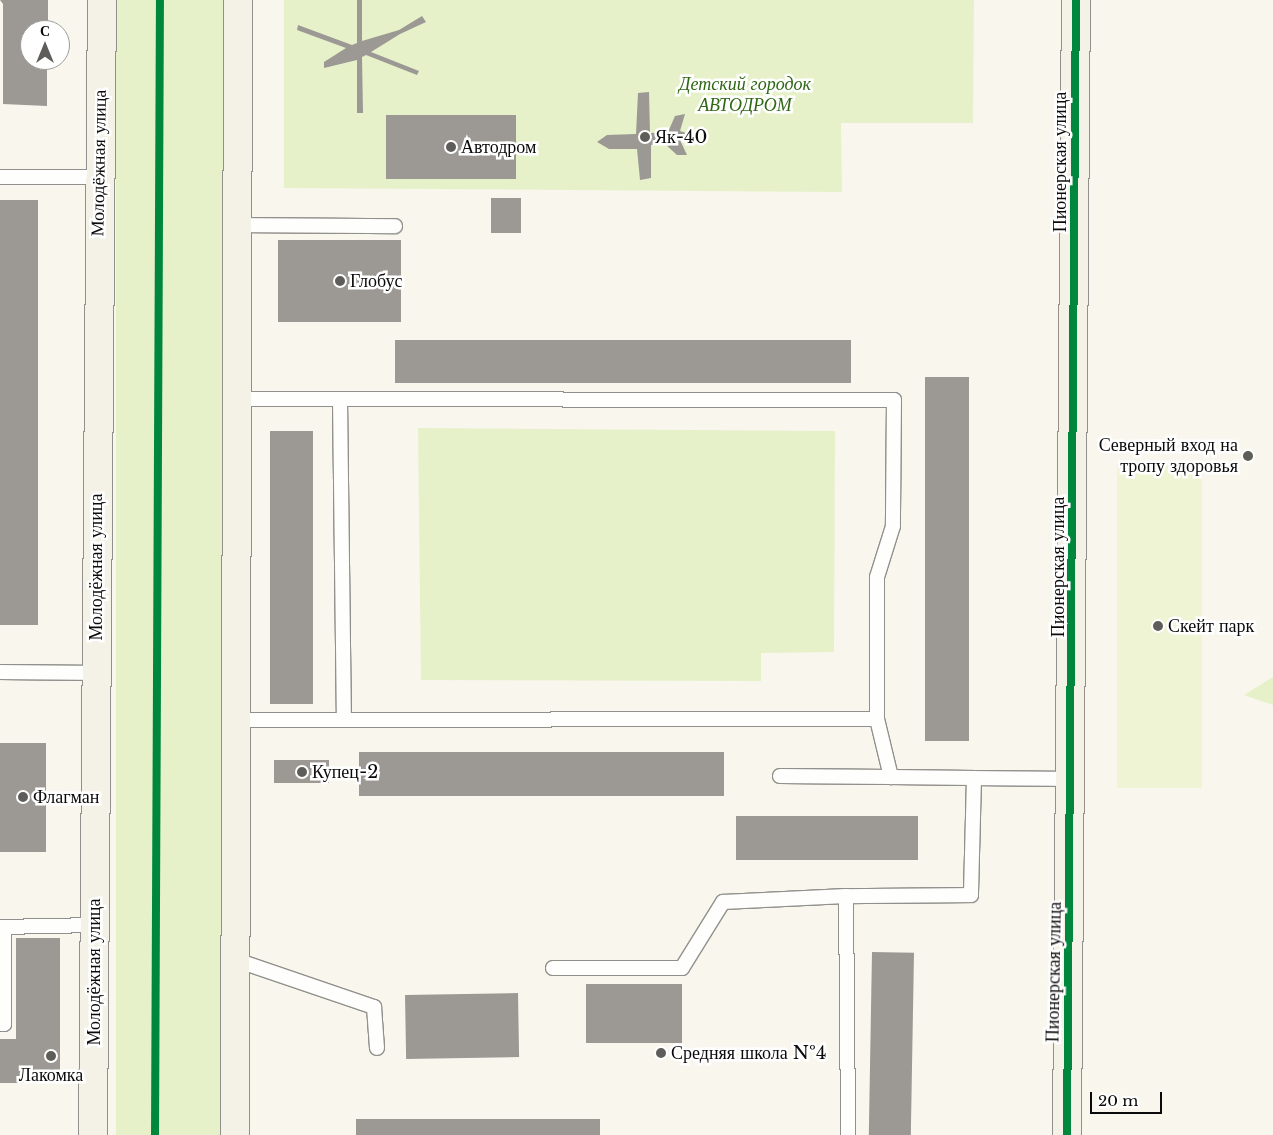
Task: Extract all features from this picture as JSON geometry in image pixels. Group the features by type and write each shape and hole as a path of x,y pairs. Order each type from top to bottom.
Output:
{"main road":[{"name":"Молодёжная улица","path":"94,1135 95,673 102,0"},
{"path":"235,1135 239,399 237,225 238,0"},
{"name":"Пионерская улица","path":"1067,1135 1076,0"}],"lane":[{"path":"0,177 99,176"},
{"path":"237,225 395,226"},
{"path":"239,399 894,400 893,526 877,577 877,719 891,777"},
{"path":"340,399 344,720"},
{"path":"0,672 95,673"},
{"path":"236,720 877,719"},
{"path":"780,776 1071,779"},
{"path":"553,968 682,968 723,902 846,896 971,895 974,778"},
{"path":"846,896 848,1135"},
{"path":"0,1024 4,1024 2,927 94,926"},
{"path":"236,960 374,1008 378,1048"}],"green space":[{"path":"116,0 227,0 227,1135 116,1135"},
{"name":"Детский городок АВТОДРОМ","path":"284,0 974,0 973,123 841,123 842,192 284,188"},
{"path":"418,428 835,431 834,652 761,653 761,681 421,680"},
{"name":"Скейт парк","path":"1117,464 1202,464 1202,788 1117,788"},
{"path":"1273,677 1273,705 1244,695"}],"building":[{"path":"0,0 48,0 48,20 20,20 20,70 47,70 47,106 3,104 3,4"},
{"path":"357,0 362,0 362,41 399,30 422,16 426,22 400,34 371,52 419,71 417,75 366,55 362,57 363,113 357,113 357,60 324,68 324,62 346,48 297,30 298,25 352,45 357,43"},
{"name":"Як-40","path":"649,92 650,133 668,132 675,116 685,114 680,131 693,135 680,140 687,155 677,155 665,144 651,145 651,178 640,180 637,149 609,149 597,142 607,135 636,134 638,93"},
{"name":"Автодром","path":"386,115 516,115 516,179 386,179"},
{"path":"491,198 521,198 521,233 491,233"},
{"path":"0,200 38,200 38,625 0,625"},
{"name":"Глобус","path":"278,240 401,240 401,322 278,322"},
{"path":"395,340 851,340 851,383 395,383"},
{"path":"925,377 969,377 969,741 925,741"},
{"path":"270,431 313,431 313,704 270,704"},
{"name":"Флагман","path":"0,743 46,743 46,852 0,852"},
{"path":"359,752 724,752 724,796 359,796"},
{"name":"Купец-2","path":"274,760 329,760 329,783 274,783"},
{"path":"736,816 918,816 918,860 736,860"},
{"path":"16,938 60,938 60,1083 0,1083 0,1039 16,1039"},
{"path":"872,952 914,953 911,1135 869,1135"},
{"path":"586,984 682,984 682,1043 586,1043"},
{"path":"518,993 519,1057 406,1059 405,995"},
{"path":"356,1119 600,1119 600,1135 356,1135"}],"cycle path":[{"path":"155,1135 160,0"},
{"path":"1067,1135 1076,0"}],"place":[{"name":"Як-40","path":"645,137"},
{"name":"Автодром","path":"451,147"},
{"name":"Глобус","path":"340,281"},
{"name":"Северный вход на тропу здоровья","path":"1248,456"},
{"name":"Скейт парк","path":"1158,626"},
{"name":"Купец-2","path":"302,772"},
{"name":"Флагман","path":"23,797"},
{"name":"Средняя школа №4","path":"661,1053"},
{"name":"Лакомка","path":"51,1056"}]}
